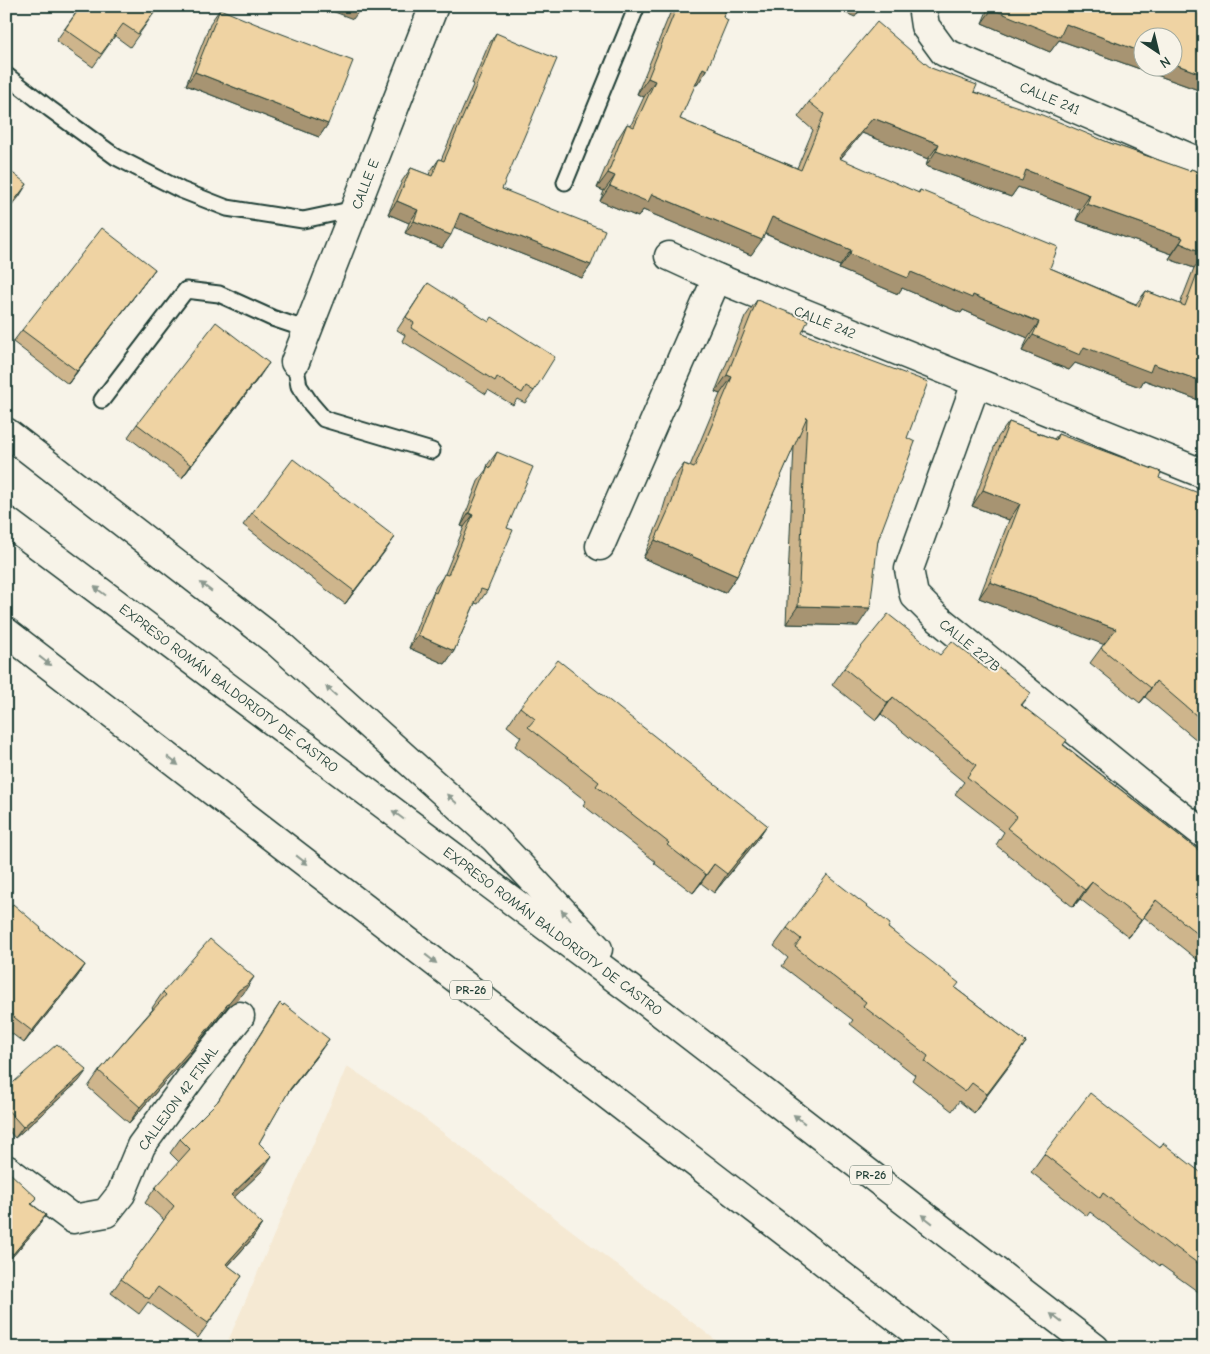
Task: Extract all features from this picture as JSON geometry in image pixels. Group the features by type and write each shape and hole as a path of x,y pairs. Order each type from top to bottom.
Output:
{"main road":[{"name":"CALLE E","path":"295,362 434,6"},
{"name":"CALLE 241","path":"922,6 925,26 944,52 1204,164"},
{"name":"CALLE 242","path":"669,256 717,278 1204,474"},
{"path":"600,546 717,278"},
{"name":"CALLE 227B","path":"976,383 909,569 914,595 935,616 1204,834"},
{"path":"6,432 278,643 494,838 647,1002"},
{"name":"EXPRESO ROMÁN BALDORIOTY DE CASTRO","path":"6,522 647,1002 1094,1348"},
{"name":"PR-26","path":"6,632 936,1348"},
{"name":"CALLEJON 42 FINAL","path":"6,1169 73,1219 106,1213 121,1194 141,1146 193,1075 240,1016"}],"lane":[{"path":"565,182 637,6"},
{"path":"6,75 116,157 181,190 227,208 303,220 355,209"},
{"path":"102,400 186,290 219,294 272,318 308,330"},
{"path":"295,362 299,386 324,419 432,451"}],"shaded area":[{"path":"347,1066 412,1109 726,1348 225,1348"}],"building":[{"path":"81,6 159,6 138,34 123,24 101,54 65,29"},
{"path":"677,6 727,6 723,17 728,20 707,70 703,68 680,119 801,170 824,114 809,102 877,22 931,68 977,85 974,92 1042,115 1110,143 1190,171 1191,169 1204,174 1204,253 1180,243 1183,238 1087,204 1090,195 1026,170 1022,181 936,151 939,144 873,118 839,158 919,193 920,190 1058,247 1050,268 1139,306 1146,291 1185,306 1204,255 1204,382 1153,364 1150,372 1084,347 1080,355 1033,335 1039,322 973,295 972,298 911,272 908,278 850,254 851,250 772,217 762,240 652,194 648,202 610,186 615,176 608,173 627,124 634,127 655,81 648,78"},
{"path":"993,6 1204,6 1204,75 1182,67 1182,28 1132,28 1132,48 1066,24 1060,37 992,9"},
{"path":"220,9 353,61 328,124 195,72"},
{"path":"496,33 557,59 502,189 605,230 591,265 460,213 451,235 414,221 418,210 397,201 411,168 432,176 439,159 444,161 482,72"},
{"path":"6,168 27,184 6,212"},
{"path":"102,228 155,269 77,371 22,330"},
{"path":"428,283 489,322 492,317 555,357 534,391 526,386 522,393 497,377 495,381 411,328 414,323 406,317"},
{"path":"757,300 808,320 802,333 928,382 907,438 915,442 878,540 870,608 798,606 807,417 737,576 655,540 672,502 684,464 694,468 732,377 727,375"},
{"path":"216,322 269,363 191,465 137,424"},
{"path":"1009,422 1056,440 1058,434 1161,472 1159,478 1204,495 1204,623 1198,630 1204,635 1204,722 1156,681 1151,688 1101,648 1116,629 990,582 1020,504 983,490"},
{"path":"497,452 533,467 507,528 513,530 487,591 481,589 454,651 418,635 434,592 436,593 444,574 448,575 473,515 469,513 488,466 490,468"},
{"path":"293,459 395,537 354,591 252,513"},
{"path":"888,614 940,655 952,641 989,671 995,664 1031,693 1021,705 1067,740 1063,745 1202,853 1204,851 1204,939 1156,900 1141,920 1092,882 1085,890 1007,828 1017,816 967,777 976,765 893,697 888,703 844,668"},
{"path":"558,660 767,825 727,874 714,864 706,875 667,845 669,843 596,786 599,782 528,727 535,719 520,707"},
{"path":"827,875 890,924 888,928 959,983 955,988 1026,1042 987,1094 972,1083 965,1092 925,1062 928,1056 863,1006 866,1002 795,947 801,939 787,928"},
{"path":"13,904 40,929 85,965 32,1031 6,1011 6,913"},
{"path":"210,939 254,977 239,990 198,1041 140,1107 99,1071 166,995 163,992"},
{"path":"280,1003 283,1006 284,1004 329,1039 290,1089 259,1143 272,1156 231,1195 262,1224 226,1264 242,1276 208,1323 158,1287 149,1299 121,1279 174,1206 155,1188 190,1149 180,1139 218,1101"},
{"path":"57,1044 87,1070 23,1127 6,1108 6,1089"},
{"path":"1090,1093 1160,1148 1163,1143 1204,1175 1204,1268 1174,1246 1173,1248 1103,1193 1100,1198 1044,1154"},
{"path":"10,1173 37,1198 31,1204 46,1215 13,1254 6,1248 6,1175"}]}
